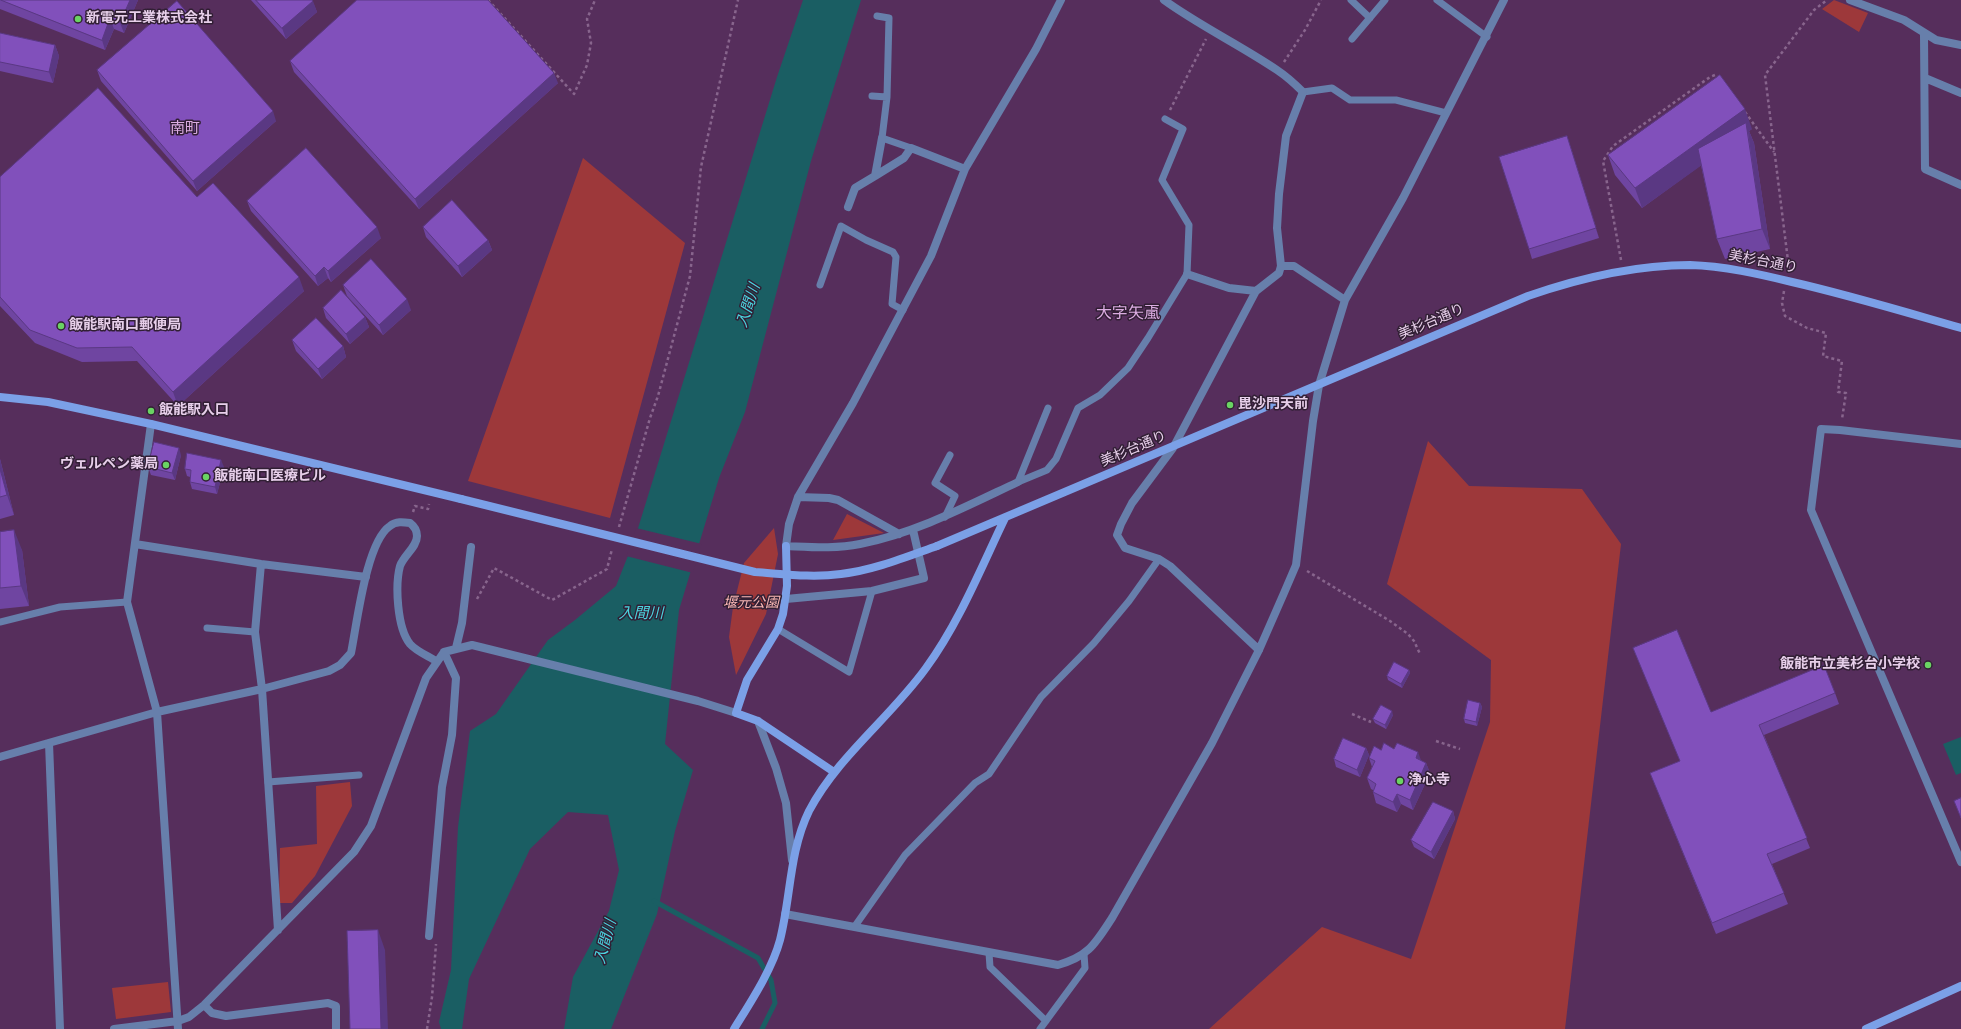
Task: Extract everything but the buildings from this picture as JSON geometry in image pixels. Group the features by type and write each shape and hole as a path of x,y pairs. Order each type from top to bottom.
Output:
{"street":[{"path":"736,713 747,680 778,629 786,599 786,546 789,524 798,497 853,403 931,256 965,169 1036,49 1061,0"},
{"path":"1164,0 1210,30 1279,71 1303,92 1286,136 1279,194 1278,228 1281,266 1278,273 1256,291 1173,448 1132,503 1117,535 1125,548 1158,559 1170,566 1259,650"},
{"path":"785,914 1058,966 1072,961 1084,954 1093,946 1112,918 1208,750 1259,650 1296,565 1313,421 1319,385 1345,300 1403,198 1487,37 1504,0"},
{"path":"1850,0 1904,20 1924,35 1936,40 1961,45"},
{"path":"1924,35 1925,169 1961,185"},
{"path":"1925,78 1961,93"},
{"path":"875,176 882,138"},
{"path":"848,207 855,188 904,158 911,148 965,169"},
{"name":"美杉台通り","path":"0,396 48,402 151,424 755,572 799,576 841,574 881,565 937,546 1173,448 1528,296 1594,276 1623,270 1692,265 1745,271 1789,281 1961,328"},
{"path":"1281,266 1294,266 1345,300"},
{"path":"1187,274 1229,288 1256,291"},
{"path":"151,424 126,602 157,712 178,1025"},
{"path":"1961,444 1821,429 1811,510 1961,862"},
{"path":"786,546 830,548 859,545 899,534 945,517 1018,482"},
{"path":"798,497 829,498 838,500 899,534"},
{"path":"734,1029 762,983 780,942 792,860 802,828 810,811 834,772 930,663 942,644 1005,518"},
{"path":"0,757 157,712 262,689 329,671 340,665 351,653 370,559 379,538 389,526 399,522 410,523 415,529 417,536 415,543 400,566 397,595 398,613 411,646 436,661"},
{"path":"786,599 872,591 924,578 913,530"},
{"path":"135,544 261,564 366,577"},
{"path":"456,648 462,623 471,548"},
{"path":"261,564 255,632 262,689 278,930"},
{"path":"114,1029 178,1025 189,1017 204,1005 354,852 371,826 426,678 436,661 444,652 472,645 698,700 758,721 834,772"},
{"path":"429,936 442,787 452,735 456,678 444,652"},
{"path":"758,721 776,768 786,803 792,860"},
{"path":"49,743 60,1029"},
{"path":"1866,1029 1961,986"},
{"path":"204,1005 212,1013 226,1016 328,1003 336,1006 336,1029"}],"lane":[{"path":"1351,0 1370,18"},
{"path":"1352,39 1385,0"},
{"path":"1437,0 1487,37"},
{"path":"877,16 889,18 887,97 882,138 911,148"},
{"path":"1303,92 1332,88 1350,100 1396,100 1446,113"},
{"path":"872,96 887,97"},
{"path":"1018,482 1048,470 1056,459 1078,408 1100,394 1128,368 1167,309 1187,274 1189,225 1162,180 1184,129 1165,119"},
{"path":"820,285 842,226 866,240 893,252 896,257 892,304 903,310"},
{"path":"1018,482 1048,408"},
{"path":"945,517 955,496 935,482 950,455"},
{"path":"854,926 906,855 975,783 989,774 1041,697 1094,643 1129,601 1158,559"},
{"path":"778,629 849,672 872,591"},
{"path":"0,622 60,607 126,602"},
{"path":"207,628 255,632"},
{"path":"268,782 359,775"},
{"path":"989,953 990,967 1046,1021"},
{"path":"1040,1029 1085,968 1084,954"}],"path":[{"path":"488,0 574,94 587,65 591,43 588,19 595,0"},
{"path":"618,531 650,418 658,396 690,276 701,167 738,0"},
{"path":"1279,71 1305,30 1320,0"},
{"path":"1827,0 1814,10 1764,75 1789,281 1782,303 1785,316 1807,328 1826,333 1823,356 1842,361 1838,392 1846,393 1840,430"},
{"path":"1165,119 1210,30"},
{"path":"1623,270 1603,161 1607,153 1613,146 1710,77 1715,75 1721,78"},
{"path":"1743,109 1774,152"},
{"path":"410,523 415,506 428,509 433,492"},
{"path":"474,605 494,568 552,600 607,569 613,546"},
{"path":"1296,565 1390,621 1414,641 1420,654"},
{"path":"1352,714 1371,722"},
{"path":"1436,741 1460,749"},
{"path":"427,1029 437,945 429,936"}],"green space":[{"path":"1834,0 1868,13 1859,32 1822,9"},
{"path":"583,158 685,243 610,518 468,481"},
{"path":"1428,441 1469,486 1582,489 1621,544 1565,1029 1209,1029 1322,927 1411,959 1490,722 1491,660 1387,584"},
{"path":"847,514 884,533 833,540"},
{"name":"堰元公園","path":"774,528 778,554 766,614 736,675 729,637 733,607 744,563"},
{"path":"350,782 352,806 315,876 292,903 279,903 280,848 317,844 316,786"},
{"path":"168,982 171,1012 116,1019 112,988"}],"water":[{"name":"入間川","path":"803,0 861,0 811,161 745,412 719,478 679,610 665,744 693,770 675,831 657,914 611,1029 564,1029 573,977 609,911 619,870 608,815 568,812 530,849 469,979 462,1029 441,1029 439,1022 451,970 458,827 470,731 496,714 548,640 616,586 635,538 777,77"},
{"path":"1961,737 1961,773 1956,775 1943,744"}],"pier":[{"path":"636,528 702,544 693,573 626,556"}],"waterway":[{"path":"654,901 758,958 771,980 775,1003 762,1029"}],"place":[{"name":"新電元工業株式会社","path":"78,19"},
{"name":"飯能駅南口郵便局","path":"61,326"},
{"name":"毘沙門天前","path":"1230,405"},
{"name":"飯能駅入口","path":"151,411"},
{"name":"ヴェルペン薬局","path":"166,465"},
{"name":"飯能南口医療ビル","path":"206,477"},
{"name":"飯能市立美杉台小学校","path":"1928,665"},
{"name":"浄心寺","path":"1400,781"}],"district":[{"name":"南町","path":"185,130"},
{"name":"大字矢颪","path":"1128,315"}]}
